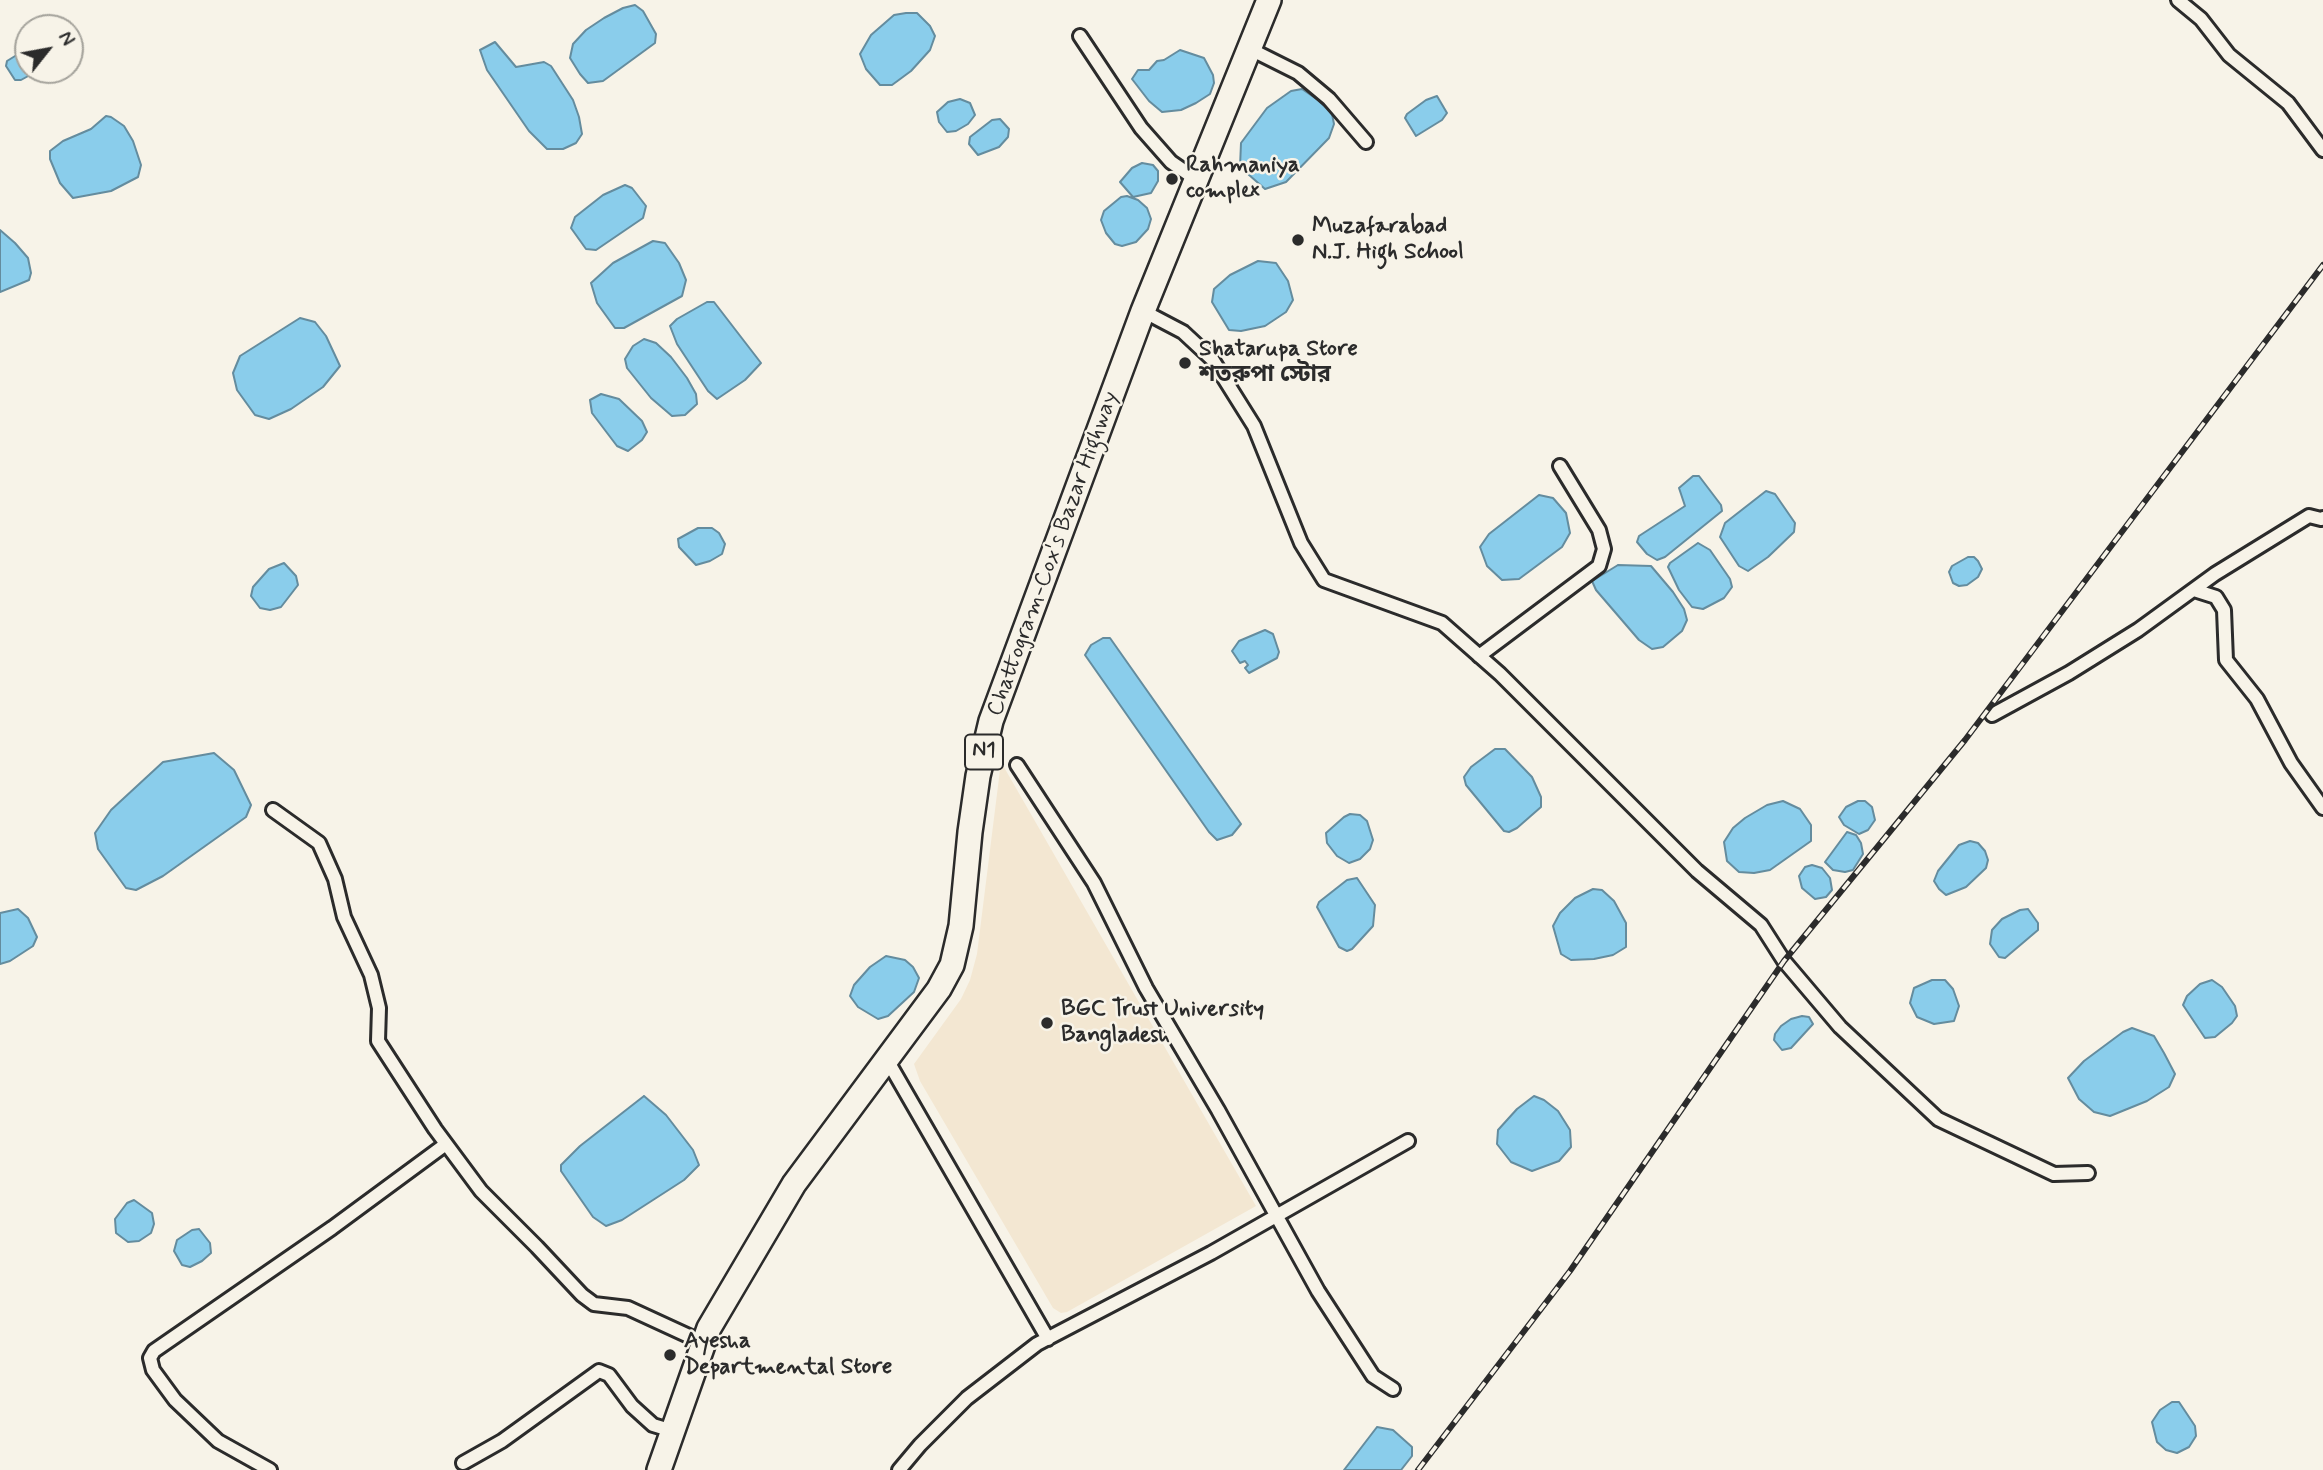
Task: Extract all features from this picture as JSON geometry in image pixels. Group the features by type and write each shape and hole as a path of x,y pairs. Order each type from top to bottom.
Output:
{"highway":[{"name":"Chattogram-Cox's Bazar Highway","path":"659,1470 709,1328 794,1184 939,989 952,965 961,926 978,776 991,721 1143,311 1269,0"}],"street":[{"path":"2178,0 2201,19 2229,55 2288,103 2323,150"},
{"path":"1080,36 1141,128 1171,162 1196,180"},
{"path":"1250,49 1298,73 1329,99 1366,142"},
{"path":"1143,311 1183,332 1213,359 1254,426 1301,543 1324,580 1442,623 1500,674 1697,871 1760,925 1784,961 1840,1027 1938,1119 2054,1174 2088,1173"},
{"path":"1479,656 1599,566 1604,550 1599,530 1560,466"},
{"path":"1992,715 2069,673 2309,516 2323,518"},
{"path":"2194,590 2216,597 2224,610 2226,660 2257,699 2291,763 2323,808"},
{"path":"1017,765 1094,883 1146,988 1219,1110 1318,1291 1373,1376 1393,1389"},
{"path":"273,810 319,843 335,879 344,917 371,975 379,1007 378,1041 446,1144 481,1191 582,1295 594,1304 628,1308 704,1343"},
{"path":"886,1058 1048,1339"},
{"path":"900,1470 920,1445 967,1398 1037,1344 1278,1216 1408,1141"},
{"path":"270,1470 218,1441 175,1400 153,1370 150,1358 155,1351 332,1228 446,1144"},
{"path":"463,1463 502,1441 599,1371 609,1375 632,1406 653,1425 673,1432"}],"shaded area":[{"name":"BGC Trust University Bangladesh","path":"1001,762 1256,1206 1061,1313 1053,1308 920,1081 914,1064 961,999 970,980 977,954"}],"water":[{"path":"635,5 643,11 656,34 655,43 603,81 588,83 570,58 573,44 586,30 604,18"},
{"path":"917,13 930,26 935,36 930,50 911,71 892,85 880,85 866,69 860,54 871,35 894,15"},
{"path":"495,42 516,67 544,62 551,66 573,100 579,117 582,134 576,143 563,149 547,149 529,131 487,70 480,50"},
{"path":"1180,50 1204,58 1214,83 1210,94 1196,103 1181,110 1162,112 1149,101 1132,79 1138,70 1149,70 1157,61 1164,60"},
{"path":"14,57 14,78 6,66 7,61"},
{"path":"1302,89 1332,114 1334,124 1329,138 1286,182 1265,189 1240,167 1241,143 1267,108 1291,91"},
{"path":"1437,96 1447,113 1442,120 1416,136 1405,118 1407,114 1426,100"},
{"path":"960,99 970,103 975,115 968,124 956,131 947,132 939,122 937,112 948,102"},
{"path":"106,116 124,126 133,141 141,165 138,177 111,191 73,198 60,183 50,159 50,151 63,141 91,129"},
{"path":"1000,119 1009,129 1008,137 999,147 978,155 969,144 970,137 992,120"},
{"path":"1142,163 1153,165 1158,171 1158,181 1151,193 1133,197 1120,182 1132,168"},
{"path":"625,185 632,188 646,206 643,218 596,250 586,249 571,228 575,217 603,195"},
{"path":"1121,197 1138,200 1147,208 1151,219 1148,229 1136,242 1122,246 1115,244 1106,233 1101,220 1104,211"},
{"path":"0,230 28,258 31,273 29,280 0,292"},
{"path":"653,241 665,243 679,263 686,280 682,296 624,328 615,328 597,303 591,283 613,263"},
{"path":"1258,261 1276,263 1288,281 1293,300 1286,312 1265,326 1241,331 1229,330 1212,302 1214,289 1230,275"},
{"path":"707,302 714,302 761,363 745,380 717,399 708,391 677,344 670,326"},
{"path":"300,318 315,322 326,336 340,366 323,387 291,409 269,419 255,415 237,390 233,373 240,356"},
{"path":"644,339 656,343 671,357 696,394 697,404 685,415 672,416 651,398 627,368 625,359 633,346"},
{"path":"601,394 619,399 642,421 647,432 642,440 628,451 617,446 592,413 590,400"},
{"path":"1693,476 1699,476 1721,505 1722,511 1665,557 1657,560 1647,554 1637,542 1639,536 1685,506 1679,488"},
{"path":"1766,491 1775,494 1795,523 1794,532 1768,557 1748,571 1739,566 1720,537 1725,523"},
{"path":"1539,495 1553,498 1566,513 1570,533 1562,547 1519,579 1502,580 1487,566 1480,547 1489,534"},
{"path":"698,528 712,528 719,533 725,544 722,554 696,565 679,547 678,539"},
{"path":"1698,543 1710,550 1730,579 1732,587 1724,598 1703,609 1692,607 1679,590 1668,567"},
{"path":"1968,557 1974,557 1982,569 1978,577 1967,585 1959,586 1953,583 1949,572 1952,566"},
{"path":"284,563 296,576 298,585 281,607 270,610 260,608 251,596 253,587 269,569"},
{"path":"1618,565 1651,566 1684,609 1687,620 1682,631 1663,647 1652,649 1639,640 1596,590 1592,581"},
{"path":"1265,630 1273,634 1279,652 1277,658 1249,673 1245,668 1248,665 1245,661 1240,663 1232,651 1239,641"},
{"path":"1103,638 1110,638 1241,824 1232,835 1217,840 1209,832 1085,655 1091,645"},
{"path":"1495,749 1505,749 1532,777 1541,797 1541,807 1509,832 1504,831 1466,785 1464,777 1471,767"},
{"path":"214,753 234,770 251,805 246,817 163,876 136,890 126,888 98,849 95,833 111,810 163,762"},
{"path":"1783,801 1800,809 1811,825 1811,841 1770,870 1739,872 1727,861 1724,842 1733,828 1745,818 1767,805"},
{"path":"1858,801 1865,801 1872,807 1875,820 1868,830 1859,834 1844,825 1839,817 1846,807"},
{"path":"1350,814 1360,815 1367,821 1373,840 1370,849 1360,859 1349,863 1337,856 1327,843 1326,833"},
{"path":"1847,832 1856,835 1863,854 1853,870 1833,870 1825,862"},
{"path":"1970,841 1978,843 1985,851 1988,860 1986,868 1966,887 1946,895 1934,881 1938,871 1959,845"},
{"path":"1812,865 1822,868 1830,878 1832,890 1826,897 1815,899 1802,888 1799,876 1805,867"},
{"path":"1357,878 1375,905 1373,926 1347,951 1339,947 1317,907 1319,902 1347,880"},
{"path":"1593,889 1602,890 1614,901 1626,923 1626,947 1613,955 1571,960 1561,954 1553,926 1560,913 1575,898"},
{"path":"18,909 28,918 37,937 33,946 10,961 0,964 0,913"},
{"path":"2028,909 2038,923 2038,930 2005,958 1999,957 1990,944 1992,930 2002,919"},
{"path":"886,956 905,960 919,978 914,992 888,1016 878,1019 858,1007 850,996 854,985 870,967"},
{"path":"1932,980 1945,980 1953,989 1959,1006 1954,1021 1934,1024 1917,1017 1910,1003 1914,988"},
{"path":"2212,980 2222,987 2235,1006 2237,1016 2215,1037 2205,1038 2183,1005 2187,996 2200,984"},
{"path":"1809,1017 1813,1024 1791,1048 1782,1050 1774,1040 1775,1034 1791,1019"},
{"path":"2132,1028 2154,1036 2175,1074 2169,1087 2147,1101 2110,1116 2094,1112 2079,1099 2068,1078 2084,1061"},
{"path":"644,1096 666,1115 693,1150 699,1165 684,1180 622,1220 606,1226 593,1217 561,1171 561,1165 580,1146"},
{"path":"1534,1096 1558,1111 1570,1130 1571,1147 1559,1161 1532,1171 1511,1162 1497,1144 1498,1130 1517,1109"},
{"path":"134,1200 152,1213 154,1224 151,1233 139,1241 128,1242 116,1233 115,1219 127,1203"},
{"path":"199,1229 210,1243 211,1253 190,1267 182,1265 174,1251 177,1240 192,1230"},
{"path":"2172,1402 2179,1402 2195,1426 2196,1436 2189,1447 2177,1453 2166,1450 2157,1442 2152,1422 2160,1410"},
{"path":"1377,1427 1393,1430 1412,1447 1412,1456 1401,1470 1344,1470"}],"railway":[{"path":"1418,1470 1570,1271 1784,961 1965,740 2323,265"}],"place":[{"name":"Rahmaniya complex","path":"1172,179"},
{"name":"Muzafarabad N.J. High School","path":"1298,240"},
{"name":"Shatarupa Store শতরুপা স্টোর","path":"1185,363"},
{"name":"BGC Trust University Bangladesh","path":"1047,1023"},
{"name":"Ayesha Departmental Store","path":"670,1355"}]}
